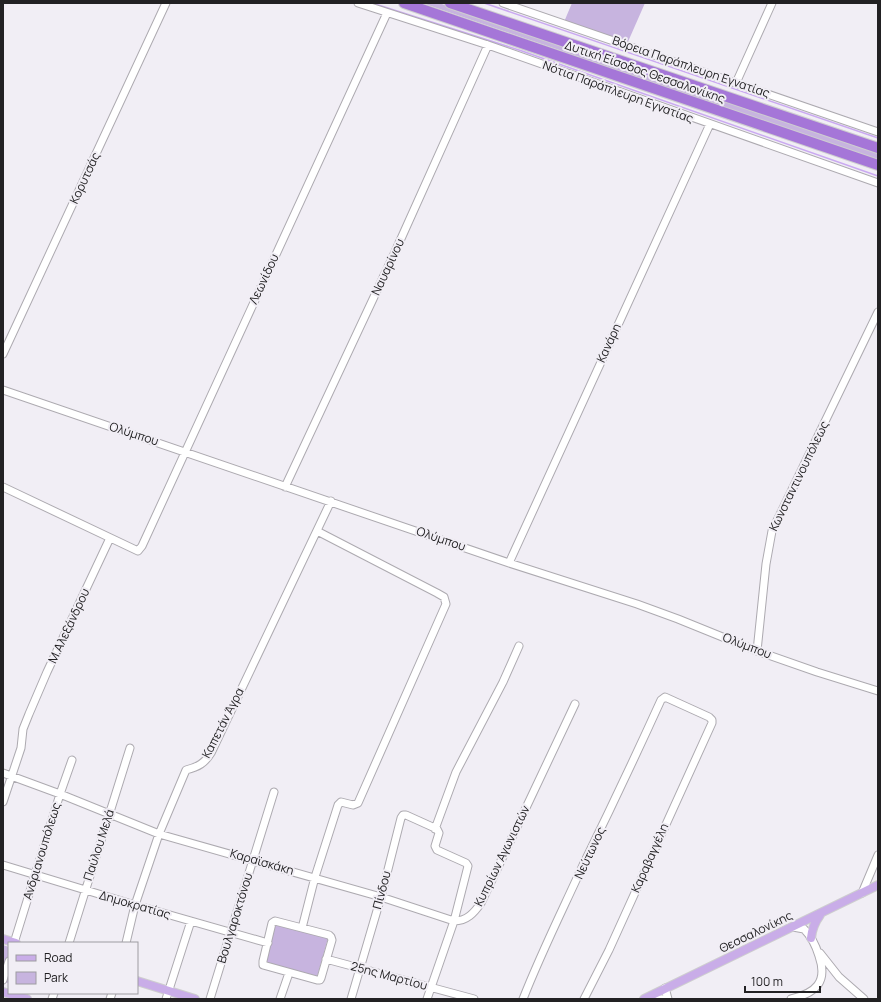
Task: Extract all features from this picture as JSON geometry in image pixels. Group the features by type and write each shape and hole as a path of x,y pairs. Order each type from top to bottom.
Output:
{"highway":[{"name":"Δυτική Είσοδος Θεσσαλονίκης","path":"404,3 878,165"},
{"name":"Δυτική Είσοδος Θεσσαλονίκης","path":"450,3 878,148"}],"main road":[{"name":"Θεσσαλονίκης","path":"644,999 878,885"},
{"path":"811,938 815,922 821,914"},
{"path":"138,980 195,999"},
{"path":"10,994 27,999"}],"street":[{"name":"Κορυτσάς","path":"3,354 166,3"},
{"name":"Νότια Παράπλευρη Εγνατίας","path":"358,3 488,45 878,183"},
{"name":"Βόρεια Παράπλευρη Εγνατίας","path":"505,3 878,132"},
{"path":"736,83 772,3"},
{"name":"Λεωνίδου","path":"110,538 138,551 142,546 387,13"},
{"name":"Ναυαρίνου","path":"285,487 395,252 488,45"},
{"name":"Κανάρη","path":"509,563 710,124"},
{"name":"Κωνσταντινουπόλεως","path":"757,651 766,564 772,531 878,312"},
{"name":"Ολύμπου","path":"3,390 509,563 678,618 757,651 878,691"},
{"path":"3,487 110,538"},
{"name":"Καπετάν Άγρα","path":"126,942 135,905 159,834 186,770 202,764 211,753 331,501"},
{"path":"302,928 335,813 340,803 355,805 358,803 446,604 444,597 437,592 317,531"},
{"name":"Μ.Αλεξάνδρου","path":"3,802 21,748 23,729 29,714 47,672 110,538"},
{"path":"427,999 454,921 468,866 466,863 439,852 436,848 435,842 439,833 438,830 435,829 456,772 503,682 519,646"},
{"name":"Καραβαγγέλη","path":"584,999 609,950 712,723 712,720 709,717 664,697 662,698 658,707"},
{"name":"Κυπρίων Αγωνιστών","path":"454,921 468,918 481,903 575,704"},
{"name":"Νεύτωνος","path":"523,999 564,907 658,707"},
{"name":"Παύλου Μελά","path":"69,942 84,890 130,748"},
{"name":"Ανδριανουπόλεως","path":"15,942 34,874 72,760"},
{"name":"Καραϊσκάκη","path":"3,773 159,834 381,896 454,921"},
{"name":"Βουλγαροκτόνου","path":"210,999 274,792"},
{"name":"Πίνδου","path":"351,999 381,896 402,816 406,815 435,829"},
{"path":"862,892 878,855"},
{"name":"Δημοκρατίας","path":"3,865 268,943"},
{"path":"166,999 191,921"},
{"path":"274,921 302,928 329,935 331,937 320,980 263,965 272,923 274,921"},
{"path":"791,999 811,993 821,980 823,972 822,964 811,938 804,929 793,927"},
{"path":"816,948 839,977 864,999"},
{"name":"25ης Μαρτίου","path":"326,959 474,999"},
{"path":"3,980 8,964"},
{"path":"280,999 289,973"},
{"path":"665,988 668,999"},
{"path":"651,999 663,999"}],"green space":[{"path":"422,3 439,3 878,153 878,160"},
{"path":"572,3 645,3 627,44 564,22"},
{"path":"276,924 328,938 317,977 265,963"},
{"path":"3,945 8,947 8,983 3,982"}],"waterway":[{"path":"372,3 522,51 878,176"},
{"path":"484,3 878,138"}]}
